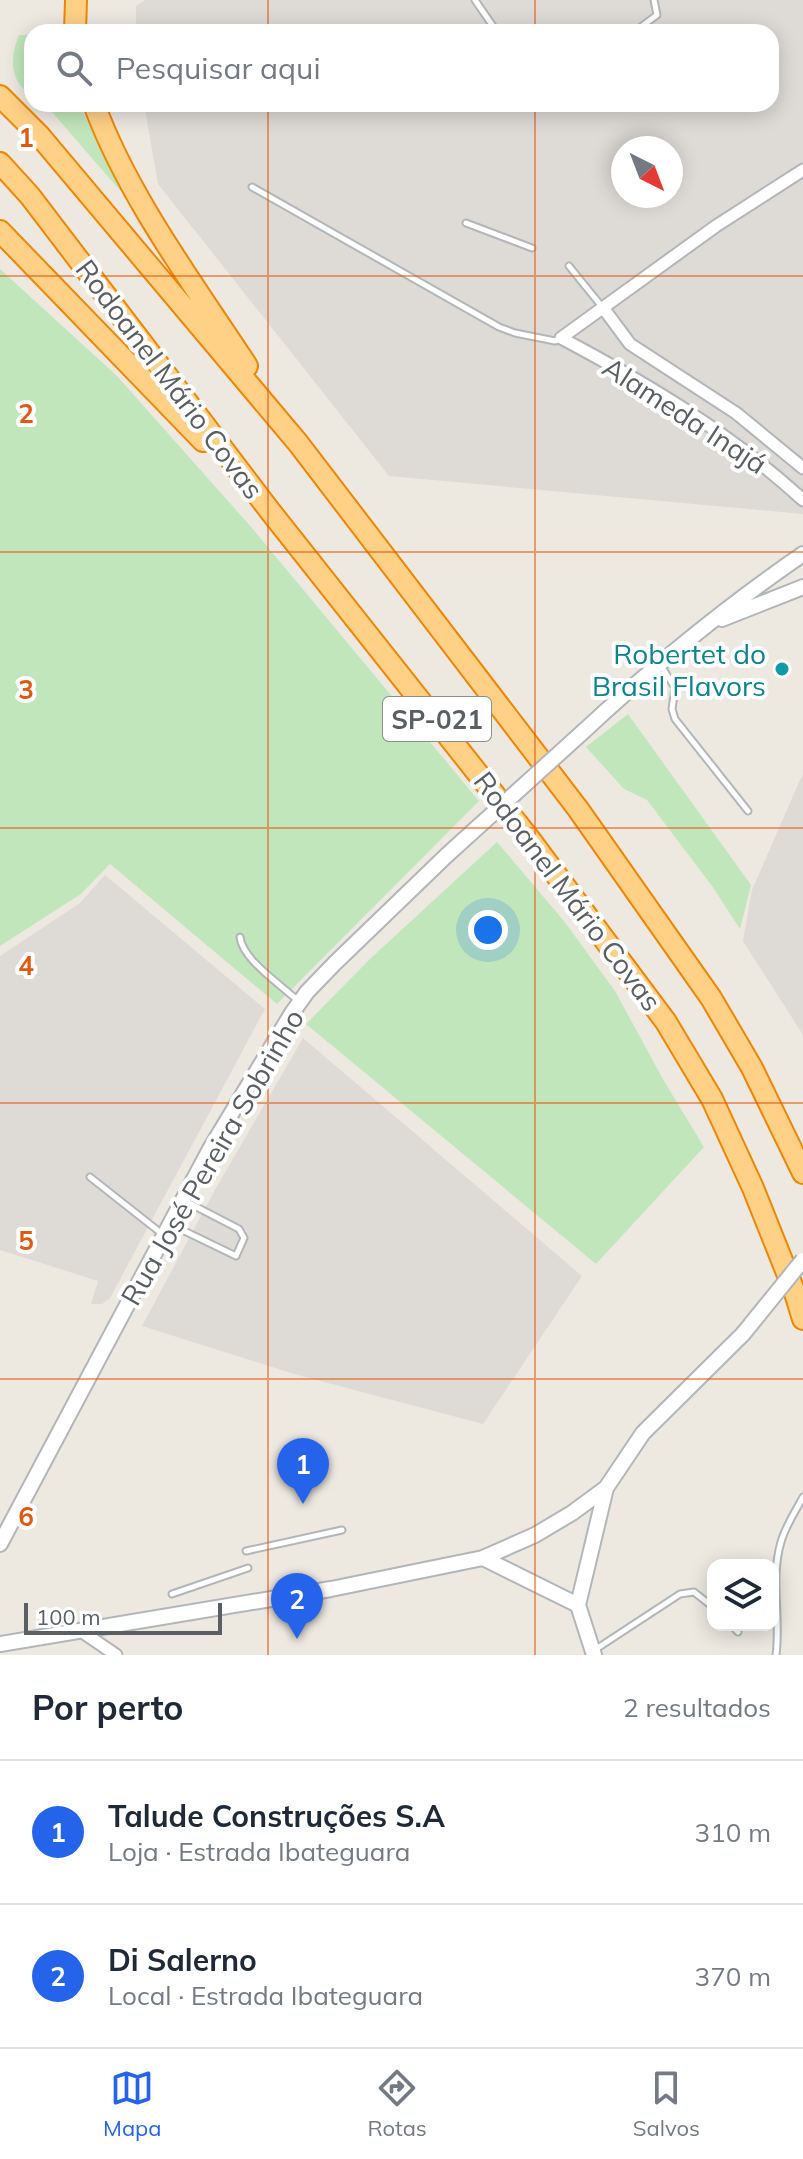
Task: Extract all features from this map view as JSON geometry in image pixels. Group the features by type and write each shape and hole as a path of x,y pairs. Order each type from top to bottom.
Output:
{"highway":[{"path":"75,24 76,0"},
{"name":"Rodoanel Mário Covas","path":"0,96 39,135 298,443 578,809 711,998 752,1068 803,1173"},
{"path":"97,112 129,182 298,443"},
{"name":"Rodoanel Mário Covas","path":"0,163 30,196 270,511 472,764 609,942 666,1022 724,1125 753,1188 803,1319"},
{"path":"0,231 270,511"}],"street":[{"path":"561,338 716,226 803,170"},
{"name":"Alameda Inajá","path":"604,309 630,344 736,413 803,468"},
{"name":"Alameda Inajá","path":"561,338 639,380 727,436 803,500"},
{"name":"Rua José Pereira Sobrinho","path":"0,1544 247,1085 299,1002 447,855 659,663 703,626 803,554"},
{"name":"Rua José Pereira Sobrinho","path":"703,626 803,587"},
{"path":"594,1653 578,1605 606,1488 643,1433 743,1334 803,1260"},
{"path":"0,1644 331,1589 483,1558 535,1535 606,1488"},
{"path":"483,1558 578,1605"},
{"path":"81,1631 116,1655"}],"lane":[{"path":"475,0 492,24"},
{"path":"645,24 657,15 654,0"},
{"path":"252,187 499,327 542,339 555,341 561,338"},
{"path":"466,223 532,248"},
{"path":"569,266 604,309"},
{"path":"659,663 674,683 672,709 675,719 748,811"},
{"path":"240,937 240,945 247,955 299,1002"},
{"path":"90,1177 168,1231 236,1256 244,1238 239,1229 184,1200"},
{"path":"776,1655 777,1564 781,1542 803,1497"},
{"path":"246,1551 342,1530"},
{"path":"172,1594 248,1568"},
{"path":"594,1653 680,1594 701,1595 707,1601"}],"shaded area":[{"path":"145,0 803,0 803,514 389,476 158,184 145,112 779,112 779,24 136,24 136,6"},
{"path":"803,773 803,1035 743,941 752,890"},
{"path":"105,875 265,1009 110,1298 102,1304 91,1304 98,1281 0,1250 0,956 80,903"},
{"path":"303,1038 582,1276 483,1424 294,1374 142,1326 216,1188"}],"green space":[{"path":"19,35 24,35 24,89 14,71 14,50"},
{"path":"52,112 83,112 123,194"},
{"path":"0,269 117,376 252,528 479,801 277,1004 110,864 81,894 0,946"},
{"path":"628,714 751,885 740,929 712,886 647,800 624,789 586,747"},
{"path":"497,842 564,921 615,991 704,1147 596,1264 306,1024 371,958"}],"place":[{"name":"Robertet do Brasil Flavors","path":"782,669"},
{"name":"Talude Construções S.A","path":"303,1504"},
{"name":"Di Salerno","path":"297,1639"}]}
